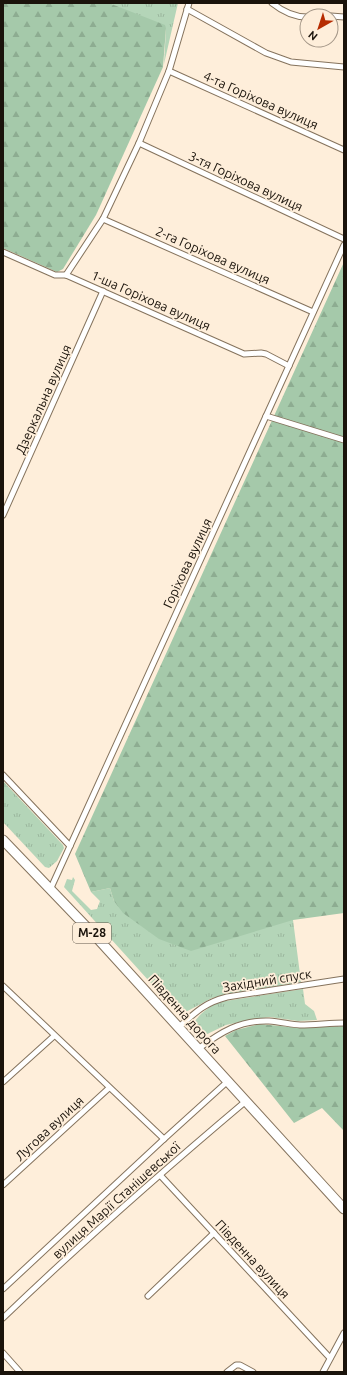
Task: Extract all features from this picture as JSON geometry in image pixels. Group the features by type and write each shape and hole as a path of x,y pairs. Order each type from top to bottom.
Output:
{"highway":[{"name":"Південна дорога","path":"3,840 100,940 344,1209"}],"street":[{"path":"66,275 103,219 139,143 169,71 189,3"},
{"path":"272,3 287,13 299,16"},
{"path":"187,9 277,58 291,62 344,66"},
{"name":"4-та Горіхова вулиця","path":"169,71 344,150"},
{"name":"3-тя Горіхова вулиця","path":"139,143 344,239"},
{"name":"2-га Горіхова вулиця","path":"103,219 313,312"},
{"name":"Горіхова вулиця","path":"50,890 344,245"},
{"name":"1-ша Горіхова вулиця","path":"3,252 55,275 66,275 244,354 261,353 289,366"},
{"name":"Дзеркальна вулиця","path":"3,515 103,291"},
{"path":"266,416 344,440"},
{"path":"3,775 70,846"},
{"name":"Західний спуск","path":"179,1027 213,1001 227,997 344,979"},
{"path":"3,986 164,1139"},
{"path":"198,1049 221,1033 235,1026 248,1023 267,1021 300,1025 344,1023"},
{"path":"3,1082 54,1036"},
{"name":"вулиця Марії Станішевської","path":"3,1289 228,1081"},
{"name":"Лугова вулиця","path":"3,1185 109,1088"},
{"name":"вулиця Марії Станішевської","path":"3,1318 71,1254 246,1101"},
{"name":"Південна вулиця","path":"160,1175 330,1358"},
{"path":"148,1296 214,1233"},
{"path":"323,1372 344,1333"},
{"path":"3,1353 20,1372"},
{"path":"227,1372 236,1364 253,1372"}],"green space":[{"path":"3,3 109,3 165,25 166,28 163,67 96,215 63,269 57,272 3,248"},
{"path":"109,3 178,3 164,64 166,28"},
{"path":"344,262 344,913 293,920 191,951 159,939 123,913 114,901 110,888 91,892 75,854"},
{"path":"3,781 63,845 64,848 57,861 49,868 45,867 3,822"},
{"path":"73,877 75,880 72,891 91,910 97,909 100,901 91,892 110,888 114,901 293,920 301,982 212,998 182,1014 177,1012 64,887 67,879 72,880"},
{"path":"303,989 305,1004 314,1011 317,1020 298,1021 270,1017 253,1019 226,1025 203,1036 192,1029 191,1026 200,1015 219,1002"},
{"path":"260,1024 300,1028 344,1026 344,1131 322,1108 294,1123 225,1036 236,1030"}]}
